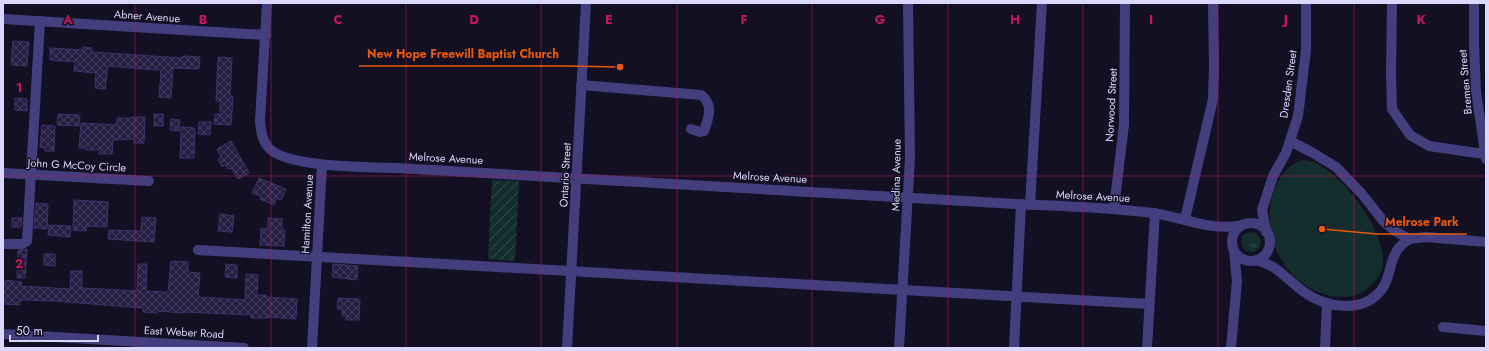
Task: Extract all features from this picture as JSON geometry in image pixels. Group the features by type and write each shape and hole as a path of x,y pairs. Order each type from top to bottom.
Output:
{"street":[{"name":"Hamilton Avenue","path":"268,3 260,121 261,135 268,148 279,156 322,165 312,348"},
{"name":"Ontario Street","path":"567,348 586,3"},
{"name":"Medina Avenue","path":"899,348 910,158 908,3"},
{"path":"1014,348 1042,3"},
{"name":"Norwood Street","path":"1114,208 1124,124 1125,3"},
{"path":"1185,219 1213,99 1213,3"},
{"name":"Dresden Street","path":"1266,232 1262,210 1273,176 1286,153 1298,116 1306,50 1306,3"},
{"path":"1392,3 1392,109 1410,135 1429,146 1485,155"},
{"name":"Bremen Street","path":"1474,3 1476,92 1485,155"},
{"name":"Abner Avenue","path":"3,19 266,35"},
{"path":"3,244 22,244 27,241 40,21"},
{"path":"581,85 701,94 706,99 709,106 709,117 704,130 700,132 691,129"},
{"path":"1290,141 1336,167 1362,194 1384,222 1395,231 1409,239"},
{"name":"Melrose Avenue","path":"322,165 1114,208 1155,213 1214,226 1235,227 1246,224"},
{"name":"John G McCoy Circle","path":"3,173 149,181"},
{"name":"Dresden Street","path":"1246,224 1262,210"},
{"path":"1147,348 1155,213"},
{"path":"1231,348 1237,281 1233,246 1235,232 1246,224 1259,225 1266,232 1270,243 1273,267"},
{"name":"Melrose Avenue","path":"1214,226 1227,236 1233,246"},
{"path":"1233,246 1240,258 1253,260 1273,267 1306,294 1327,303 1342,307 1355,306 1369,301 1382,290 1387,281 1398,249 1409,239 1426,237 1486,242"},
{"path":"1237,281 1253,260 1266,253 1270,243"},
{"path":"198,250 1149,304"},
{"path":"1325,348 1327,303"},
{"path":"1443,327 1486,331"},
{"name":"East Weber Road","path":"3,334 244,348"}],"green space":[{"path":"1302,160 1311,161 1323,167 1336,177 1361,206 1372,223 1379,240 1383,256 1382,269 1375,281 1360,294 1346,297 1336,297 1314,290 1299,281 1287,268 1278,253 1272,237 1269,219 1271,201 1281,176 1290,166"},
{"path":"492,180 519,181 515,261 488,259"},
{"path":"1247,232 1255,232 1261,238 1261,246 1255,252 1247,252 1241,246 1241,238"}],"building":[{"path":"13,41 29,42 27,66 11,65"},
{"path":"82,47 92,48 92,52 183,58 183,56 200,57 199,69 173,68 171,98 159,97 161,70 108,66 105,89 95,88 96,73 74,71 75,62 50,60 50,48 82,50"},
{"path":"218,57 232,58 230,96 233,96 231,125 214,124 215,114 220,114 220,101 216,101"},
{"path":"15,98 27,99 27,111 15,110"},
{"path":"58,114 80,115 79,126 57,125"},
{"path":"154,114 163,114 163,126 154,126"},
{"path":"145,117 144,143 134,143 134,139 113,140 112,154 99,154 99,150 86,150 86,148 79,148 81,123 116,125 117,118"},
{"path":"171,119 180,120 179,131 170,130"},
{"path":"199,122 211,122 210,135 198,134"},
{"path":"42,125 55,126 54,151 45,151 45,148 40,147"},
{"path":"181,127 195,128 194,158 180,158"},
{"path":"231,141 249,173 238,179 231,168 228,169 225,165 222,167 218,159 221,157 217,149"},
{"path":"259,178 286,189 281,200 276,198 274,205 260,199 261,196 252,193"},
{"path":"74,200 108,202 107,227 87,226 86,231 73,230"},
{"path":"36,203 48,204 47,229 34,228"},
{"path":"220,214 234,216 232,232 218,231"},
{"path":"142,217 156,218 154,242 108,239 109,230 141,231"},
{"path":"12,218 22,218 21,227 12,227"},
{"path":"268,218 282,219 282,230 285,230 284,246 260,245 261,228 268,229"},
{"path":"49,225 71,226 70,237 48,235"},
{"path":"27,249 25,278 17,278 18,250"},
{"path":"44,254 55,254 55,266 44,265"},
{"path":"171,261 188,262 188,272 200,273 198,297 245,300 246,274 258,275 257,295 297,299 296,319 269,317 251,318 251,315 157,311 157,313 143,312 143,308 55,301 20,300 20,305 3,304 3,280 22,282 21,286 70,289 71,271 82,271 82,288 137,291 138,264 147,264 146,291 168,292"},
{"path":"226,264 237,265 237,278 225,277"},
{"path":"333,264 358,266 357,280 332,277"},
{"path":"338,298 360,299 359,320 346,320 346,316 342,316 342,309 337,309"}],"place":[{"name":"New Hope Freewill Baptist Church","path":"620,67"},
{"name":"Melrose Park","path":"1322,229"}]}
